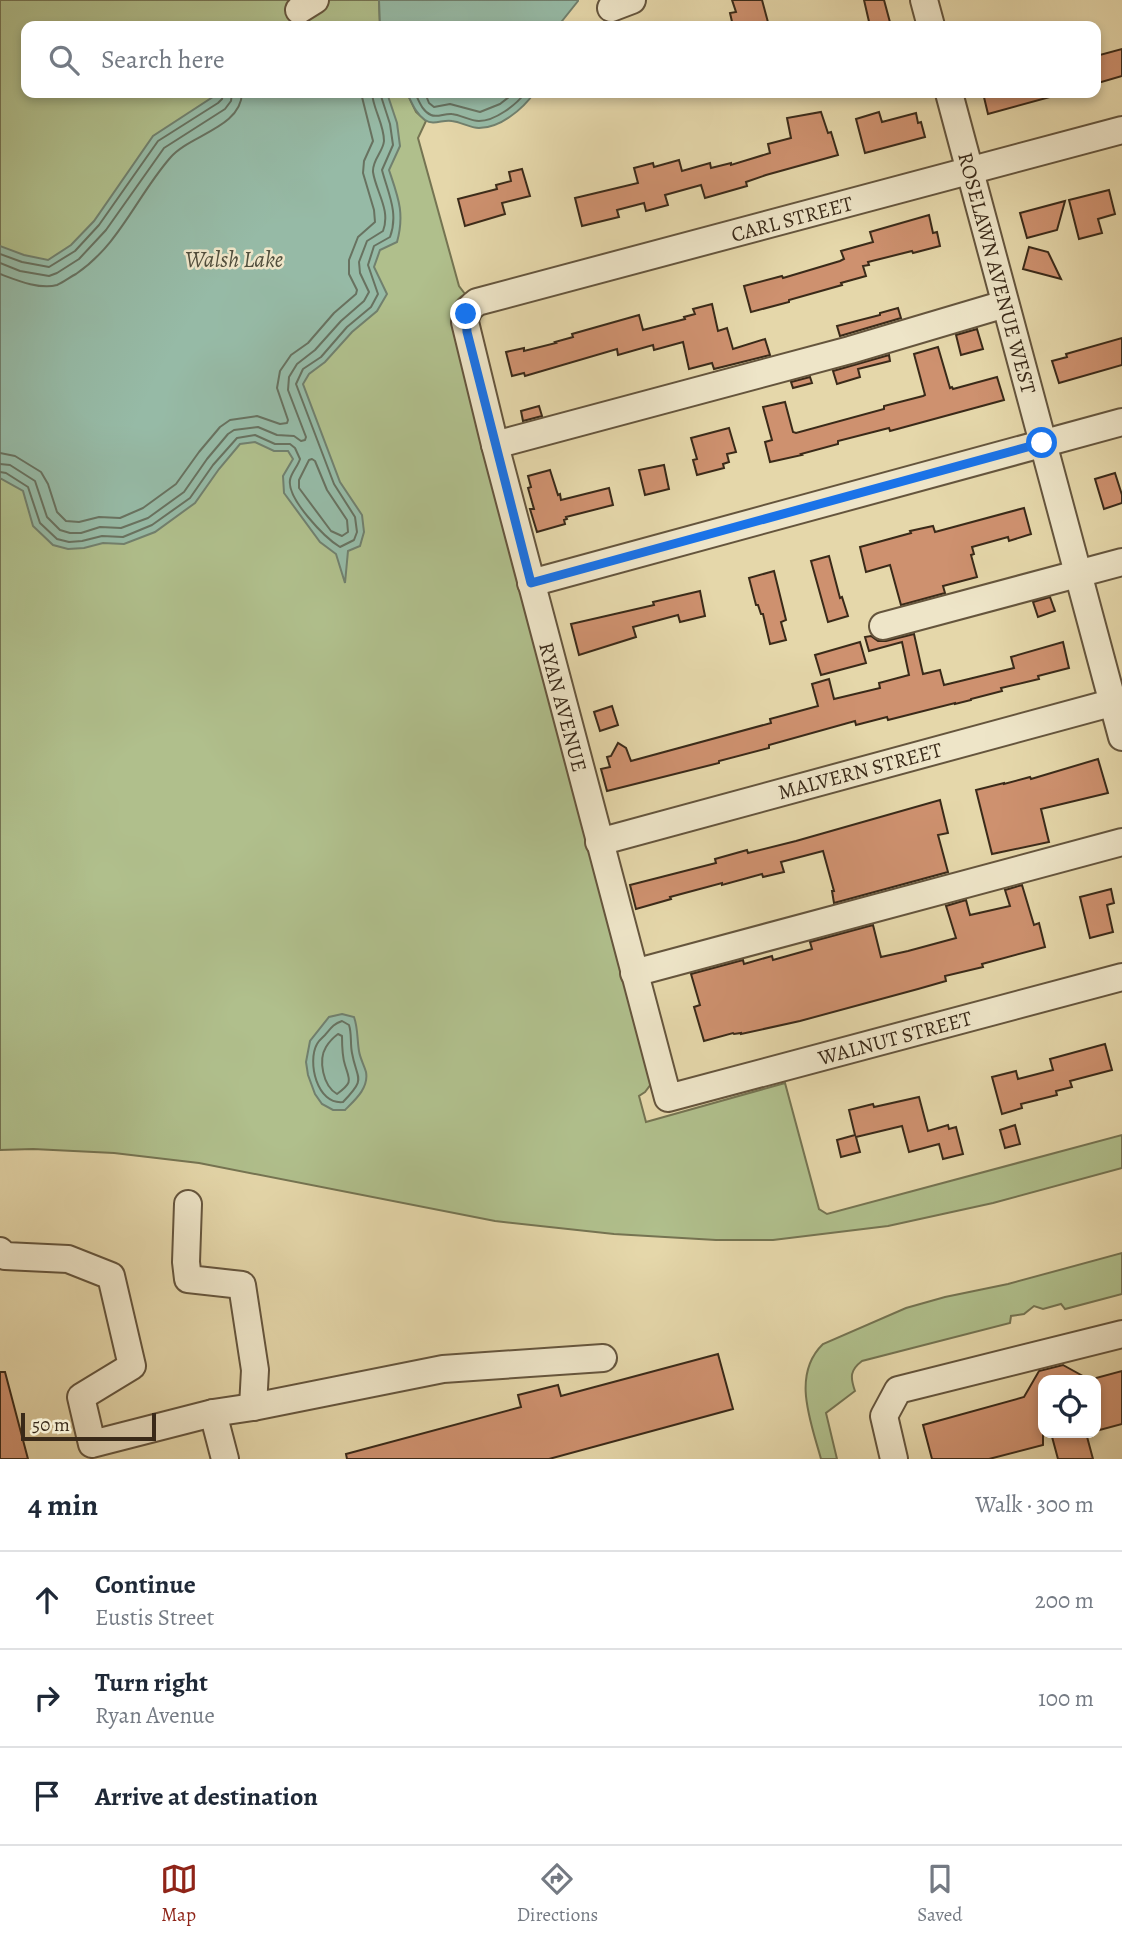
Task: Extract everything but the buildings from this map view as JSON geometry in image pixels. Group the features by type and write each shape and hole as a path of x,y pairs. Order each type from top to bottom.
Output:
{"street":[{"path":"924,0 930,21"},
{"name":"ROSELAWN AVENUE WEST","path":"950,98 1078,574 1117,701 1122,737"},
{"name":"CARL STREET","path":"466,314 477,302 1122,130"},
{"path":"495,446 850,350 1005,304"},
{"name":"RYAN AVENUE","path":"466,314 467,332 495,446 668,1098"},
{"path":"531,583 1122,422"},
{"path":"883,626 1122,562"},
{"name":"MALVERN STREET","path":"599,842 1117,701"},
{"path":"634,974 1122,842"},
{"name":"WALNUT STREET","path":"668,1098 1122,977"},
{"path":"188,1204 188,1279 242,1285 255,1370 253,1407"},
{"path":"0,1251 5,1256 68,1259 111,1276 132,1366 82,1397 92,1444 213,1413 443,1369 603,1358"},
{"path":"894,1459 884,1416 898,1390 1122,1334"},
{"path":"213,1413 225,1459"}],"shaded area":[{"path":"0,0 379,0 380,21 21,21 21,98 409,98 416,112 426,121 418,138 459,286 465,294 455,303 452,316 651,1084 639,1096 646,1122 785,1083 819,1209 827,1214 1122,1135 1122,1168 993,1203 888,1226 773,1240 716,1240 614,1234 495,1221 199,1163 114,1153 0,1150"},
{"path":"1122,1253 1122,1294 1065,1309 1061,1304 1043,1309 1034,1306 1024,1314 1011,1316 1010,1323 862,1361 852,1374 855,1391 826,1413 837,1459 821,1459 809,1415 806,1384 813,1356 823,1344 906,1308"}],"water":[{"path":"379,0 578,0 562,21 380,21"},
{"name":"Walsh Lake","path":"211,98 389,98 397,123 400,146 389,170 399,205 400,222 397,242 380,250 374,267 387,294 377,311 309,374 303,384 340,482 362,515 364,532 360,546 348,551 345,583 336,554 320,542 284,493 283,476 293,459 288,451 274,451 255,442 240,444 195,503 155,532 124,544 103,543 84,548 68,549 53,545 33,526 23,491 0,478 0,246 48,260 71,245 94,221 153,136"},
{"path":"410,98 530,98 495,125 479,128 452,121 428,122 417,111"},
{"path":"342,1014 354,1017 366,1078 360,1093 345,1110 333,1110 322,1104 315,1094 306,1062 310,1041 329,1017"}],"route":[{"path":"466,314 467,332 531,583 1042,443"}]}
